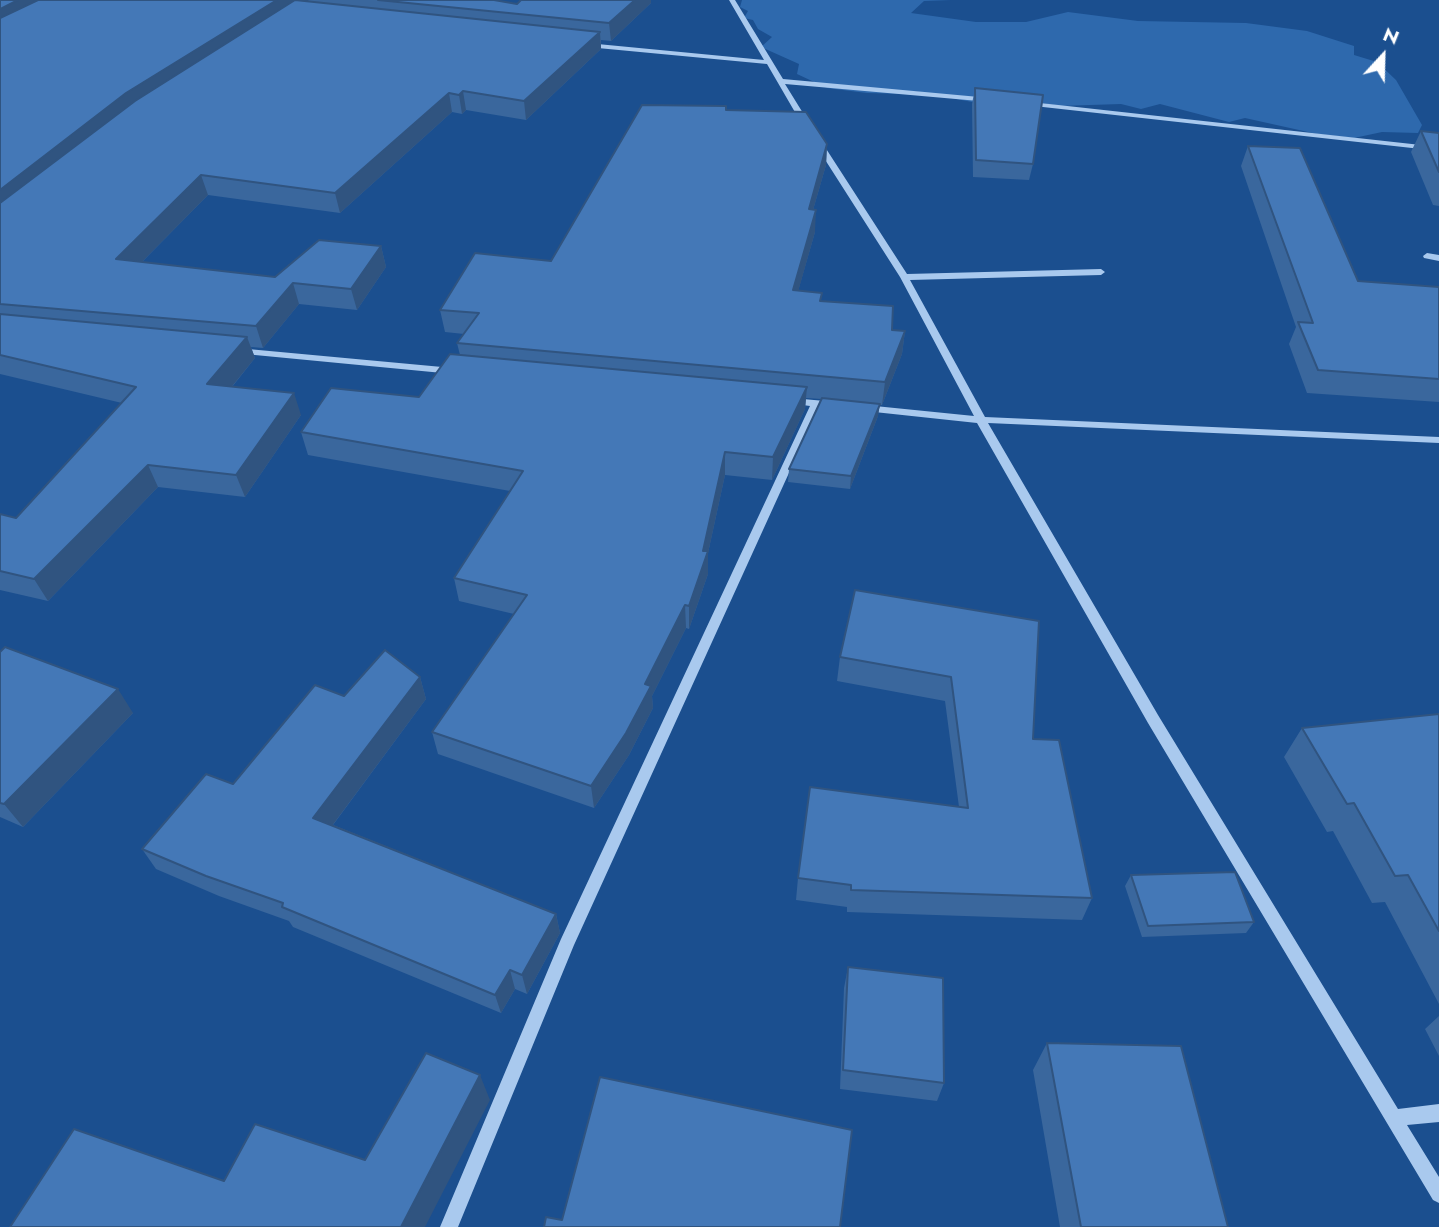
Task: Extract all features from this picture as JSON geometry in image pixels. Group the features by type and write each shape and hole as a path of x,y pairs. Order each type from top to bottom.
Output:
{"street":[{"path":"732,0 766,62 904,277 981,420 1153,719 1396,1118 1439,1194"},
{"path":"577,44 766,62"},
{"path":"779,81 1000,101"},
{"path":"1014,102 1439,149"},
{"path":"1427,256 1439,258"},
{"path":"904,277 1101,272"},
{"path":"219,349 464,372"},
{"path":"776,400 844,406"},
{"path":"449,1227 567,944 816,403"},
{"path":"858,408 981,420 1439,440"},
{"path":"1396,1118 1439,1113"}],"shaded area":[{"path":"742,0 951,0 924,1 911,13 976,22 1026,22 1068,12 1138,21 1246,23 1307,31 1354,46 1354,55 1377,62 1396,80 1422,125 1418,133 1382,132 1354,138 1317,134 1245,118 1229,122 1160,104 1141,109 1121,104 1059,106 1037,102 1004,108 914,91 907,94 867,93 827,88 797,74 799,64 761,47 772,37 758,29 753,20 744,18 748,11 740,7"}],"building":[{"path":"0,0 18,0 0,9"},
{"path":"38,0 277,0 126,93 0,190 0,18"},
{"path":"295,0 600,32 524,101 463,91 459,95 449,93 335,193 201,175 116,259 275,277 319,240 381,246 351,289 293,283 256,326 0,304 0,203 135,101"},
{"path":"378,0 494,0 517,4 521,0 635,0 609,23"},
{"path":"975,88 1043,95 1033,164 976,160"},
{"path":"642,105 726,106 726,110 806,112 827,144 809,209 816,210 793,290 822,293 820,301 893,306 892,330 905,331 885,382 457,343 479,313 440,310 475,253 551,261"},
{"path":"1421,131 1439,133 1439,172"},
{"path":"1248,146 1300,148 1358,281 1439,287 1439,379 1318,370 1298,322 1313,323"},
{"path":"0,314 247,337 207,384 294,393 236,475 148,465 34,579 0,571 0,514 16,518 136,387 0,355"},
{"path":"450,354 807,387 773,457 725,452 703,551 708,551 689,606 685,605 645,684 651,686 626,733 591,786 432,732 527,595 454,578 523,471 301,432 331,388 419,397"},
{"path":"822,398 880,404 851,476 789,469"},
{"path":"855,590 1039,621 1033,739 1059,740 1092,898 851,890 851,885 798,878 810,787 968,808 951,677 840,657"},
{"path":"5,647 118,689 4,804 0,803 0,652"},
{"path":"385,650 420,677 313,818 556,914 522,975 510,970 495,995 282,907 283,903 206,876 142,849 206,774 233,784 315,685 344,696"},
{"path":"1439,714 1439,931 1408,875 1395,876 1354,803 1347,804 1302,728"},
{"path":"1235,872 1254,922 1148,926 1131,875"},
{"path":"848,967 943,978 944,1083 843,1070"},
{"path":"1047,1043 1181,1046 1228,1227 1081,1227"},
{"path":"426,1053 480,1075 401,1227 10,1227 74,1129 224,1181 255,1124 365,1160"},
{"path":"600,1077 852,1130 840,1227 544,1227 546,1217 562,1220"}]}
